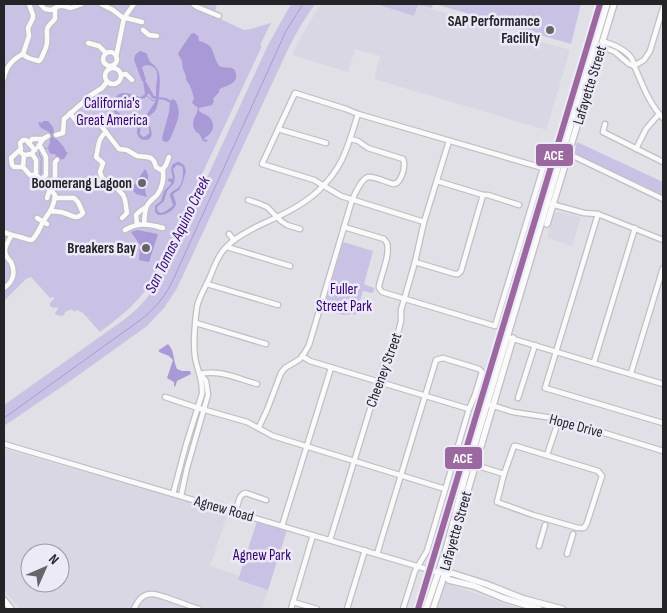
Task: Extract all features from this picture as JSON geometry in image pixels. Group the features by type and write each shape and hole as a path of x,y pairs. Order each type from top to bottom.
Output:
{"main road":[{"name":"Lafayette Street","path":"548,224 551,204 569,154 599,43 607,4"},
{"name":"Lafayette Street","path":"433,609 464,481 490,405 599,43 614,4"},
{"name":"Lafayette Street","path":"426,609 452,552 476,466 490,405"},
{"name":"Agnew Road","path":"441,574 451,573 524,599 562,609"},
{"name":"Agnew Road","path":"441,574 449,580 474,586 503,598 539,609"},
{"path":"4,600 11,609"}],"street":[{"path":"4,78 6,69 14,59 23,54 29,36 28,28 33,18 29,4"},
{"path":"40,4 45,10 51,10 63,5 70,8 82,4"},
{"path":"101,4 124,18 142,22"},
{"path":"107,82 111,84 118,83 120,80 121,75 116,66 116,57 124,18 134,4"},
{"path":"193,4 197,8 217,16"},
{"path":"23,54 38,61 41,59 47,42 47,28 56,18 55,8"},
{"path":"634,66 644,60 650,51 663,8"},
{"path":"143,30 150,35 157,36"},
{"path":"88,43 99,46 105,52"},
{"path":"599,43 624,51 634,60 634,66 649,100 663,118"},
{"path":"107,82 105,78 104,56 112,53 116,57"},
{"path":"104,62 111,66 116,63"},
{"path":"105,73 110,69 117,69"},
{"path":"121,75 127,74 132,80"},
{"path":"56,135 63,132 64,119 90,94 107,82"},
{"path":"344,228 387,242 386,259 379,288 382,292 495,326 543,168 358,114 295,93 262,164 314,180 337,194 352,200 424,222"},
{"path":"70,113 76,121 83,125 93,122 99,123 119,149 126,150 137,156 149,157 154,160 156,167 162,170 164,175 161,188 147,206 144,224"},
{"path":"173,494 202,394 195,354 198,304 217,260 226,247 244,233 304,202 324,186 347,151 358,114"},
{"path":"636,149 646,128 659,114"},
{"path":"605,124 603,132 663,162"},
{"path":"278,129 326,144"},
{"path":"106,132 98,143 96,156 103,163 100,172 103,179 113,184 123,195 127,213"},
{"path":"28,143 32,139 42,139 48,136"},
{"path":"23,167 14,167 11,158 19,151 21,148 20,143 25,139 28,143 40,149 46,157 46,175 41,180"},
{"path":"40,149 42,139"},
{"path":"259,427 281,373 285,368 300,359 309,345 352,200 366,177 392,184 400,180 405,162 402,158 368,148 358,141 350,139"},
{"name":"Cheeney Street","path":"330,540 378,381 386,357 397,337 401,321 401,310 424,222 449,141"},
{"path":"19,151 24,155 32,154 40,149"},
{"path":"32,154 36,160 31,177 32,182"},
{"path":"569,154 663,199"},
{"path":"4,232 11,236 32,240 53,212 54,194 41,180 29,174 23,167 24,155"},
{"path":"162,170 169,157"},
{"path":"47,198 54,184 55,162 57,160"},
{"path":"95,183 103,179"},
{"path":"437,181 519,205"},
{"path":"415,262 458,274 461,271 483,195"},
{"path":"53,212 65,213 76,217 83,213 74,198 55,198"},
{"path":"248,200 267,207 281,221 300,229"},
{"path":"551,204 584,213 598,214 663,240"},
{"path":"137,224 136,216 147,206"},
{"path":"53,212 62,217"},
{"path":"127,213 136,216"},
{"path":"122,218 127,213"},
{"path":"598,214 545,388 663,424"},
{"path":"37,218 45,222"},
{"path":"126,230 137,224 163,228"},
{"path":"594,362 635,228"},
{"path":"229,234 234,240"},
{"path":"4,288 11,281 14,274 5,252 11,236"},
{"path":"226,247 290,266"},
{"path":"631,373 663,268"},
{"path":"206,284 278,306"},
{"path":"196,323 266,344"},
{"path":"510,338 663,384"},
{"path":"518,398 535,345"},
{"path":"302,356 310,362 469,410"},
{"path":"377,554 436,360 443,358 479,369 482,372 427,551 412,581 403,609"},
{"path":"282,526 331,368"},
{"path":"200,374 213,372 257,384"},
{"path":"181,496 187,468 208,396 206,381 200,374"},
{"path":"165,397 247,422 273,436 445,489"},
{"name":"Hope Drive","path":"490,405 514,412 559,420 663,451"},
{"path":"547,455 559,420"},
{"name":"Agnew Road","path":"4,444 441,574"},
{"path":"514,446 547,455 601,473 602,476 584,528 578,528 497,502 496,500 514,446"},
{"path":"476,466 504,474"},
{"path":"235,512 240,497 243,494 246,493 266,500"},
{"path":"539,546 545,525"},
{"path":"567,554 573,534"},
{"path":"291,609 313,535"},
{"path":"347,609 365,550"},
{"path":"134,609 144,596 155,593 199,609"},
{"path":"293,602 317,609"}],"shaded area":[{"path":"321,4 376,4 414,16 418,5 570,50 546,130 374,79 380,56 355,49 348,72 292,55"},
{"path":"194,33 198,36 199,41 211,47 219,66 233,69 236,74 233,83 219,90 213,99 212,105 199,108 199,111 209,117 213,125 211,133 203,139 208,140 206,142 203,141 193,126 198,108 192,103 193,93 186,80 182,61 178,54 191,34"},
{"path":"140,51 146,53 159,72 159,97 171,101 172,99 175,100 177,104 178,120 171,138 167,142 163,141 162,138 170,103 159,99 155,111 149,116 151,137 145,140 138,136 136,121 121,117 116,114 112,107 113,101 120,94 126,93 141,97 145,94 143,81 134,60 135,55","holes":["146,65 154,68 157,73 156,96 154,96 145,80 142,67","149,93 152,98 156,99 146,117 149,134 143,137 140,134 140,122 134,117 118,112 115,103 120,97 140,99 145,98"]},
{"path":"48,121 53,128 55,138 68,152 64,159 58,160 55,154 49,152 49,132 41,128 38,123"},
{"path":"179,162 184,165 186,171 182,185 173,194 175,206 169,212 158,215 155,212 155,206 161,201 164,191 171,184 168,181 169,178 173,178 172,165","holes":["177,165 182,166 183,174 179,187 170,194 173,205 160,213 157,207 164,201 167,191 174,183 173,169"]},
{"name":"Boomerang Lagoon","path":"145,169 148,176 145,186 147,197 136,194 132,189"},
{"path":"559,212 581,217 572,246 547,238 555,213"},
{"name":"Breakers Bay","path":"137,230 158,234 149,262 139,260 140,245 131,232"},
{"path":"168,344 172,350 177,369 190,371 191,374 177,381 175,387 174,382 167,378 173,360 159,352"},
{"path":"4,449 228,512 210,566 240,576 239,581 268,590 262,609 20,609 4,591"},
{"path":"446,583 500,602 522,609 438,609"}],"green space":[{"name":"California's Great America","path":"4,4 217,4 214,16 244,30 271,23 152,281 135,303 100,332 83,313 77,310 74,312 72,309 65,312 62,316 56,315 57,307 53,308 50,306 54,299 53,297 50,298 31,277 26,279 4,301"},
{"path":"291,4 315,4 290,45 176,290 164,308 147,326 4,426 4,405 125,319 147,298 163,273 268,45"},
{"path":"376,4 433,4 432,8 418,5 414,16"},
{"name":"SAP Performance Facility","path":"435,4 581,4 571,44"},
{"path":"577,142 663,182 663,195 574,153"},
{"name":"Fuller Street Park","path":"343,242 373,251 364,284 374,288 374,291 372,293 363,291 356,315 338,314 324,307"},
{"name":"Agnew Park","path":"257,521 287,530 268,590 238,580"}],"waterway":[{"name":"San Tomas Aquino Creek","path":"4,418 139,321 163,298 173,280 286,31 303,4"},
{"path":"147,96 156,101"},
{"path":"43,149 48,148"},
{"path":"40,151 39,154 42,160 41,174"}],"transit line":[{"name":"ACE","path":"418,609 600,4"}],"place":[{"name":"SAP Performance Facility","path":"550,30"},
{"name":"Boomerang Lagoon","path":"142,183"},
{"name":"Breakers Bay","path":"146,248"}]}
